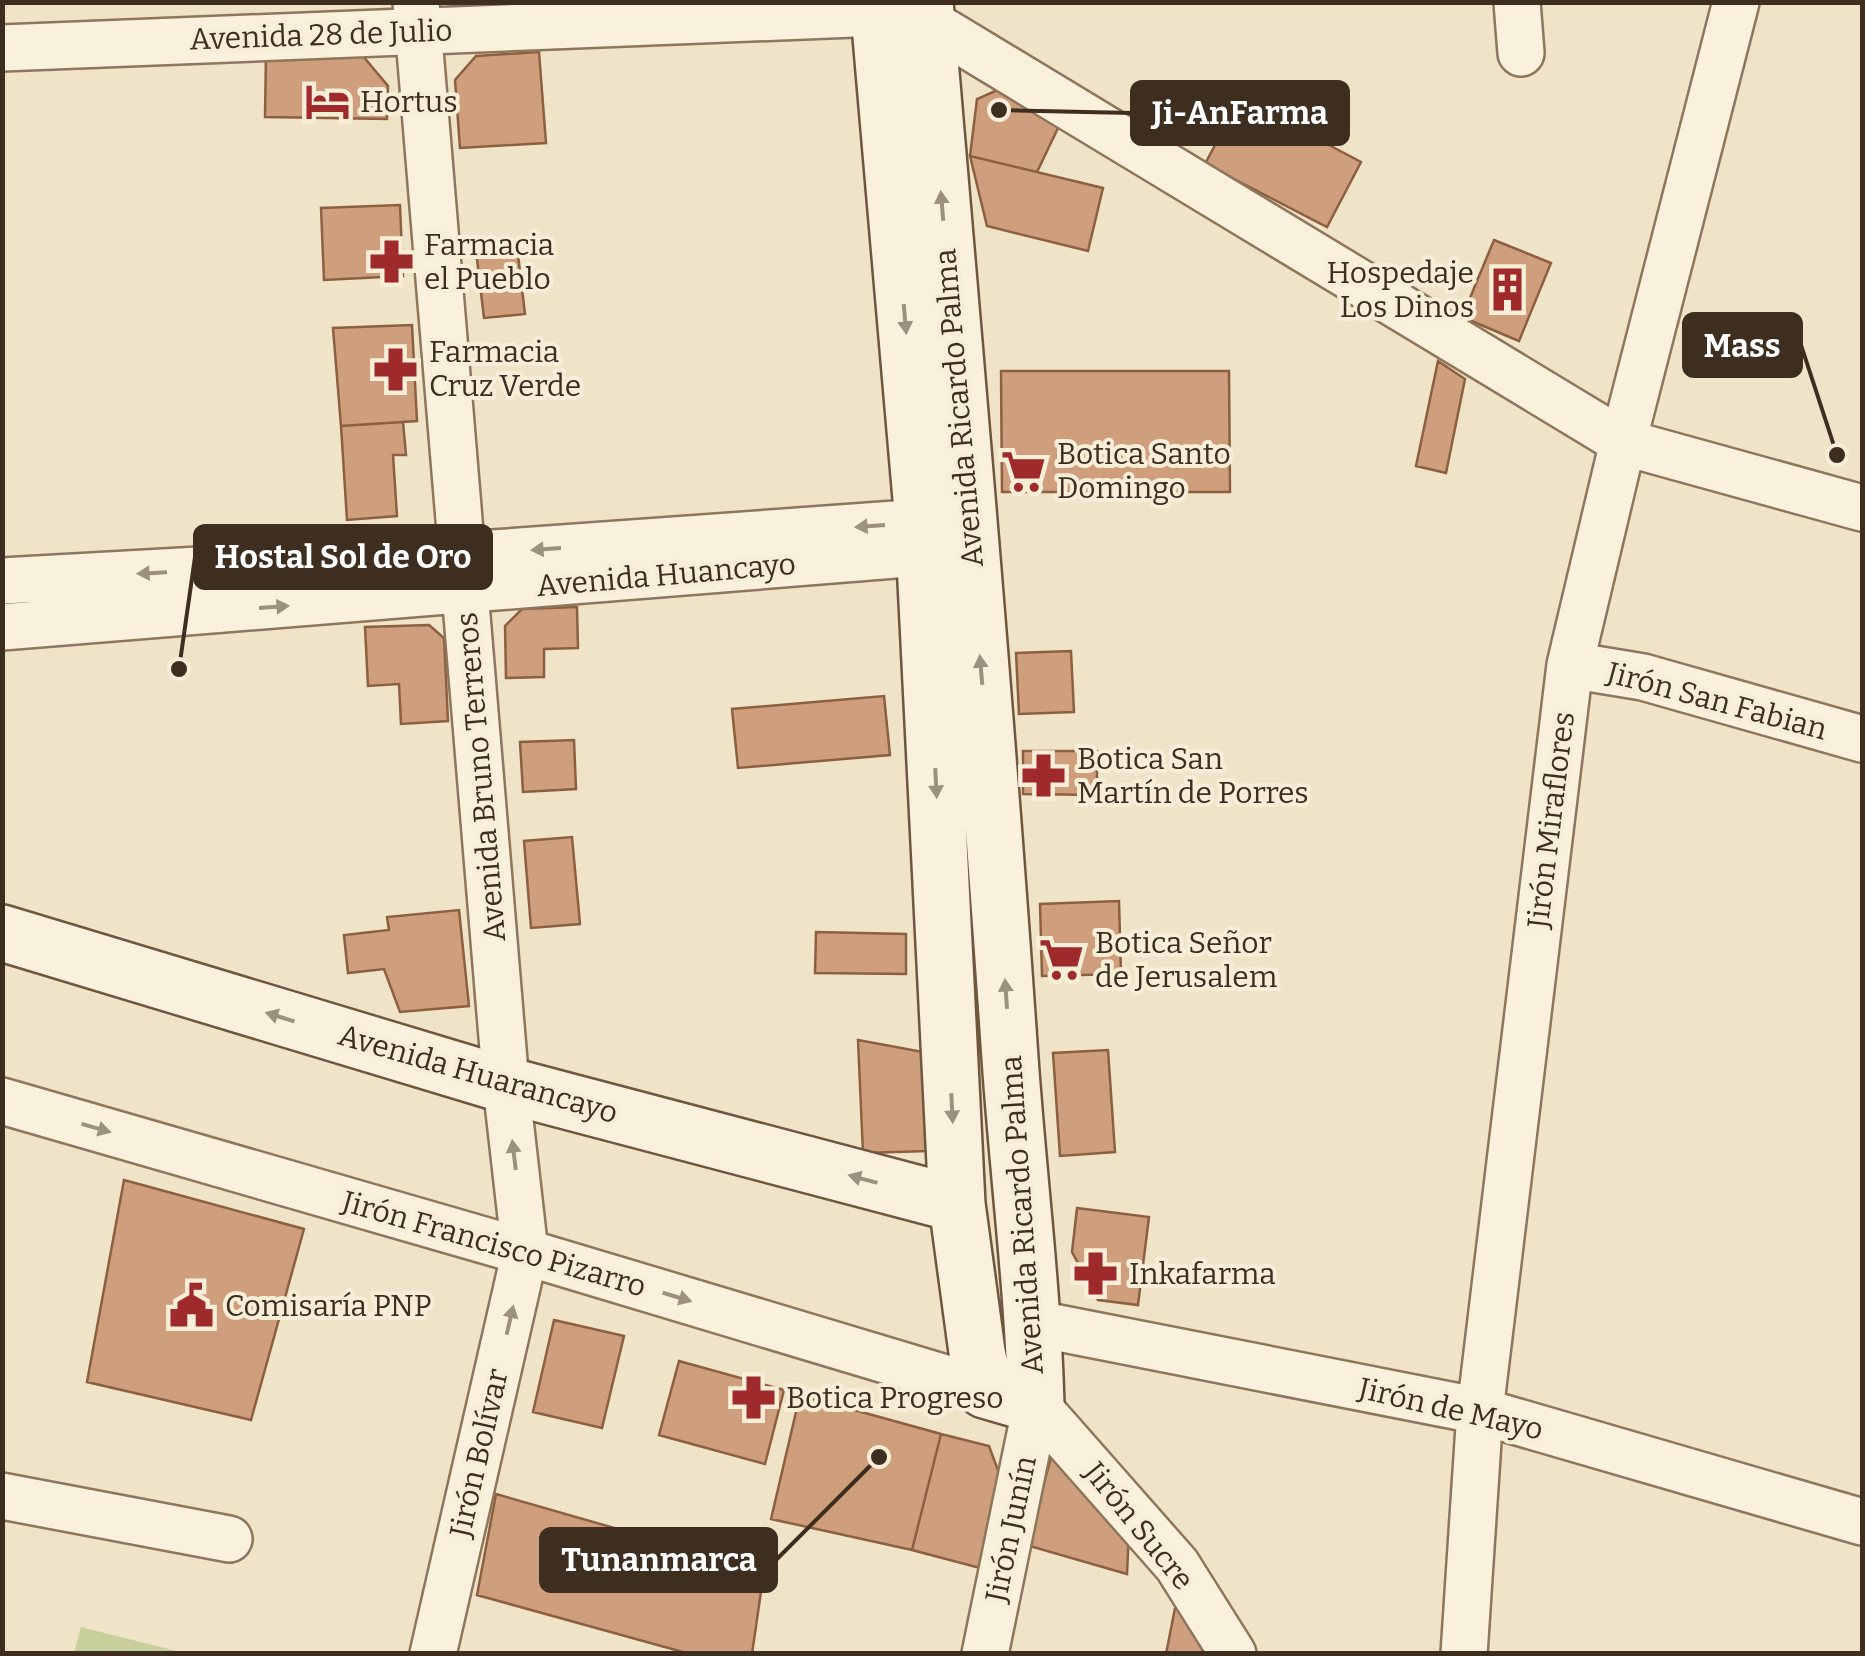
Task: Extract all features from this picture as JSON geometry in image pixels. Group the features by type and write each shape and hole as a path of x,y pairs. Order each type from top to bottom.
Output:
{"main road":[{"name":"Avenida Ricardo Palma","path":"903,10 946,536 1016,1154 1033,1323 1036,1405 985,1390 976,1352 957,1204 946,536"},
{"name":"Avenida Huarancayo","path":"2,933 506,1085 957,1204"}],"street":[{"path":"1517,2 1521,53"},
{"name":"Jirón Miraflores","path":"1464,1654 1480,1412 1570,665 1736,2"},
{"path":"903,10 1623,442 1862,508"},
{"name":"Avenida 28 de Julio","path":"2,48 417,17 903,10"},
{"name":"Avenida Bruno Terreros","path":"417,17 506,1085 526,1252"},
{"name":"Avenida Huancayo","path":"2,627 465,574 946,536"},
{"name":"Avenida Huancayo","path":"2,582 465,574"},
{"name":"Jirón San Fabian","path":"1570,665 1643,677 1862,740"},
{"name":"Jirón Francisco Pizarro","path":"2,1100 985,1390"},
{"name":"Jirón Bolívar","path":"433,1654 526,1252"},
{"name":"Jirón de Mayo","path":"1033,1323 1480,1412 1862,1522"},
{"name":"Jirón Junín","path":"985,1654 1036,1405"},
{"name":"Jirón Sucre","path":"1036,1405 1177,1565 1233,1654"},
{"path":"2,1496 229,1538"}],"green space":[{"path":"81,1627 181,1652 181,1653 74,1653"}],"building":[{"path":"539,52 546,143 460,148 455,80 476,56"},
{"name":"Hortus","path":"266,53 362,55 388,86 387,119 265,117"},
{"path":"1002,88 1059,126 1037,172 970,156 977,99"},
{"path":"1240,98 1361,162 1327,227 1205,164"},
{"path":"970,156 1103,188 1088,251 987,226"},
{"path":"400,205 403,276 324,280 321,208"},
{"name":"Hospedaje Los Dinos","path":"1494,240 1551,263 1519,341 1462,317"},
{"path":"517,246 525,314 484,318 476,251"},
{"path":"412,325 417,421 341,426 333,328"},
{"path":"1438,361 1465,379 1446,473 1416,466"},
{"path":"1001,371 1229,371 1230,492 1002,492"},
{"path":"403,422 406,455 393,455 397,516 347,520 341,426"},
{"path":"577,607 578,648 544,649 544,677 506,678 505,626 522,609"},
{"path":"429,625 444,638 448,721 401,724 399,684 368,686 365,627"},
{"path":"1071,651 1074,712 1019,714 1016,653"},
{"path":"884,696 890,755 738,768 732,709"},
{"path":"574,740 576,789 523,792 520,742"},
{"path":"1023,751 1097,751 1097,795 1023,794"},
{"path":"572,837 580,924 531,928 524,841"},
{"path":"1119,901 1121,974 1042,976 1040,904"},
{"path":"459,910 469,1006 400,1012 384,969 348,973 344,935 389,930 387,917"},
{"path":"816,932 906,934 906,974 815,973"},
{"path":"858,1040 923,1052 928,1151 863,1153"},
{"path":"1108,1050 1115,1152 1060,1156 1053,1053"},
{"name":"Comisaría PNP","path":"124,1180 304,1229 251,1420 87,1382"},
{"path":"1077,1208 1149,1217 1138,1305 1098,1300 1072,1252"},
{"path":"554,1320 624,1336 602,1428 533,1412"},
{"path":"679,1361 784,1390 765,1464 659,1435"},
{"path":"800,1395 941,1434 912,1550 771,1519"},
{"path":"941,1434 989,1446 1002,1481 980,1568 912,1550"},
{"path":"1052,1455 1129,1531 1127,1574 1026,1545"},
{"path":"496,1494 764,1571 752,1654 690,1654 477,1595"},
{"path":"1176,1603 1212,1654 1166,1654"}],"place":[{"name":"Hortus","path":"327,102"},
{"name":"Ji-AnFarma","path":"999,110"},
{"name":"Farmacia el Pueblo","path":"391,262"},
{"name":"Hospedaje Los Dinos","path":"1507,290"},
{"name":"Farmacia Cruz Verde","path":"396,369"},
{"name":"Mass","path":"1837,455"},
{"name":"Botica Santo Domingo","path":"1024,471"},
{"name":"Hostal Sol de Oro","path":"179,669"},
{"name":"Botica San Martín de Porres","path":"1044,776"},
{"name":"Botica Señor de Jerusalem","path":"1062,960"},
{"name":"Inkafarma","path":"1096,1274"},
{"name":"Comisaría PNP","path":"192,1306"},
{"name":"Botica Progreso","path":"753,1398"},
{"name":"Tunanmarca","path":"879,1457"}]}
